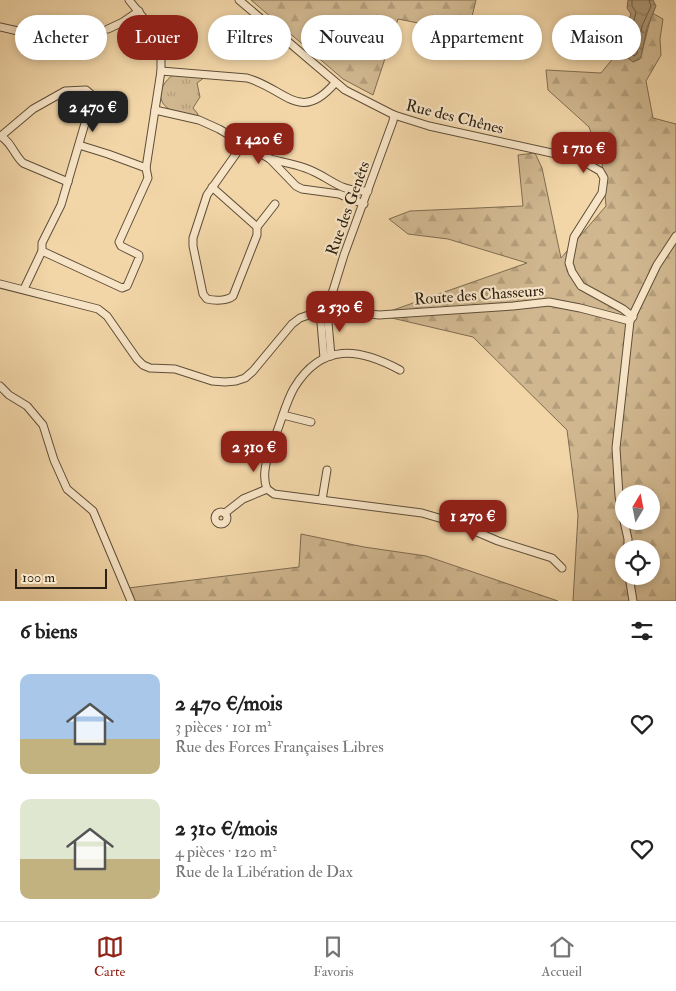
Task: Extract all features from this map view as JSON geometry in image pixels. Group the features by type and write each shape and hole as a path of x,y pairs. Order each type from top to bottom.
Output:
{"street":[{"path":"42,251 122,288 127,286 139,258 139,255 121,246 119,242 148,178 146,168 162,52 154,31 129,0"},
{"name":"Rue des Chênes","path":"239,0 335,83 394,115 429,126 579,159 600,171 604,178 602,193 574,237 569,263 572,272 581,286 623,309 631,319"},
{"path":"108,28 123,22 139,11"},
{"path":"0,27 15,30"},
{"path":"161,70 257,80 302,104 316,100 326,94 335,83"},
{"path":"24,289 42,251 42,243 61,205 68,182 79,145 93,96 86,90 66,91 33,110 0,136 6,139 18,159 23,163 68,182"},
{"path":"155,110 199,120 270,159 306,168 340,191 364,204"},
{"name":"Rue des Genêts","path":"323,311 364,204 394,121 394,115"},
{"path":"243,144 207,195 193,238 202,287 207,299 230,299 233,296 256,235 257,227 275,204"},
{"path":"79,145 146,168"},
{"path":"270,159 296,186 309,191 368,191"},
{"path":"212,187 257,227"},
{"path":"619,485 616,448 631,319 657,266 676,236"},
{"name":"Route des Chasseurs","path":"0,284 98,309 106,316 143,365 150,368 175,369 212,381 225,382 245,378 292,324 300,318 323,311 336,310 379,315 549,302 631,319"},
{"path":"323,311 327,357"},
{"path":"400,370 369,356 346,353 327,357 312,366 294,389 283,415 265,470 267,490 274,494 422,512 552,558 562,568"},
{"path":"0,386 27,406 43,425 54,460 67,489 93,511 131,601"},
{"path":"283,415 311,422"},
{"path":"322,500 327,470"},
{"path":"225,514 243,499 267,490"},
{"path":"630,585 632,601"}],"green space":[{"path":"251,0 476,0 472,15 412,15 412,22 402,20 402,15 301,15 301,43 291,34 291,15 268,15"},
{"path":"652,13 663,19 660,39 661,55 646,81 653,118 676,124 676,601 573,601 578,515 567,430 473,337 379,315 527,263 448,239 408,234 389,219 410,211 523,206 518,155 535,153 542,168 561,258 606,206 602,163 589,127 548,90 546,70 601,73 612,60 632,60 633,62 641,60"},
{"path":"321,60 385,60 373,95 343,79"},
{"path":"175,74 205,77 197,83 200,97 193,108 198,114 197,116 176,112 163,103 161,92 163,87"},
{"path":"301,534 364,547 426,556 558,601 134,601 128,588 299,567"}],"water":[{"path":"628,0 653,0 656,6 647,28 641,57 641,15 631,15 627,8"}]}
